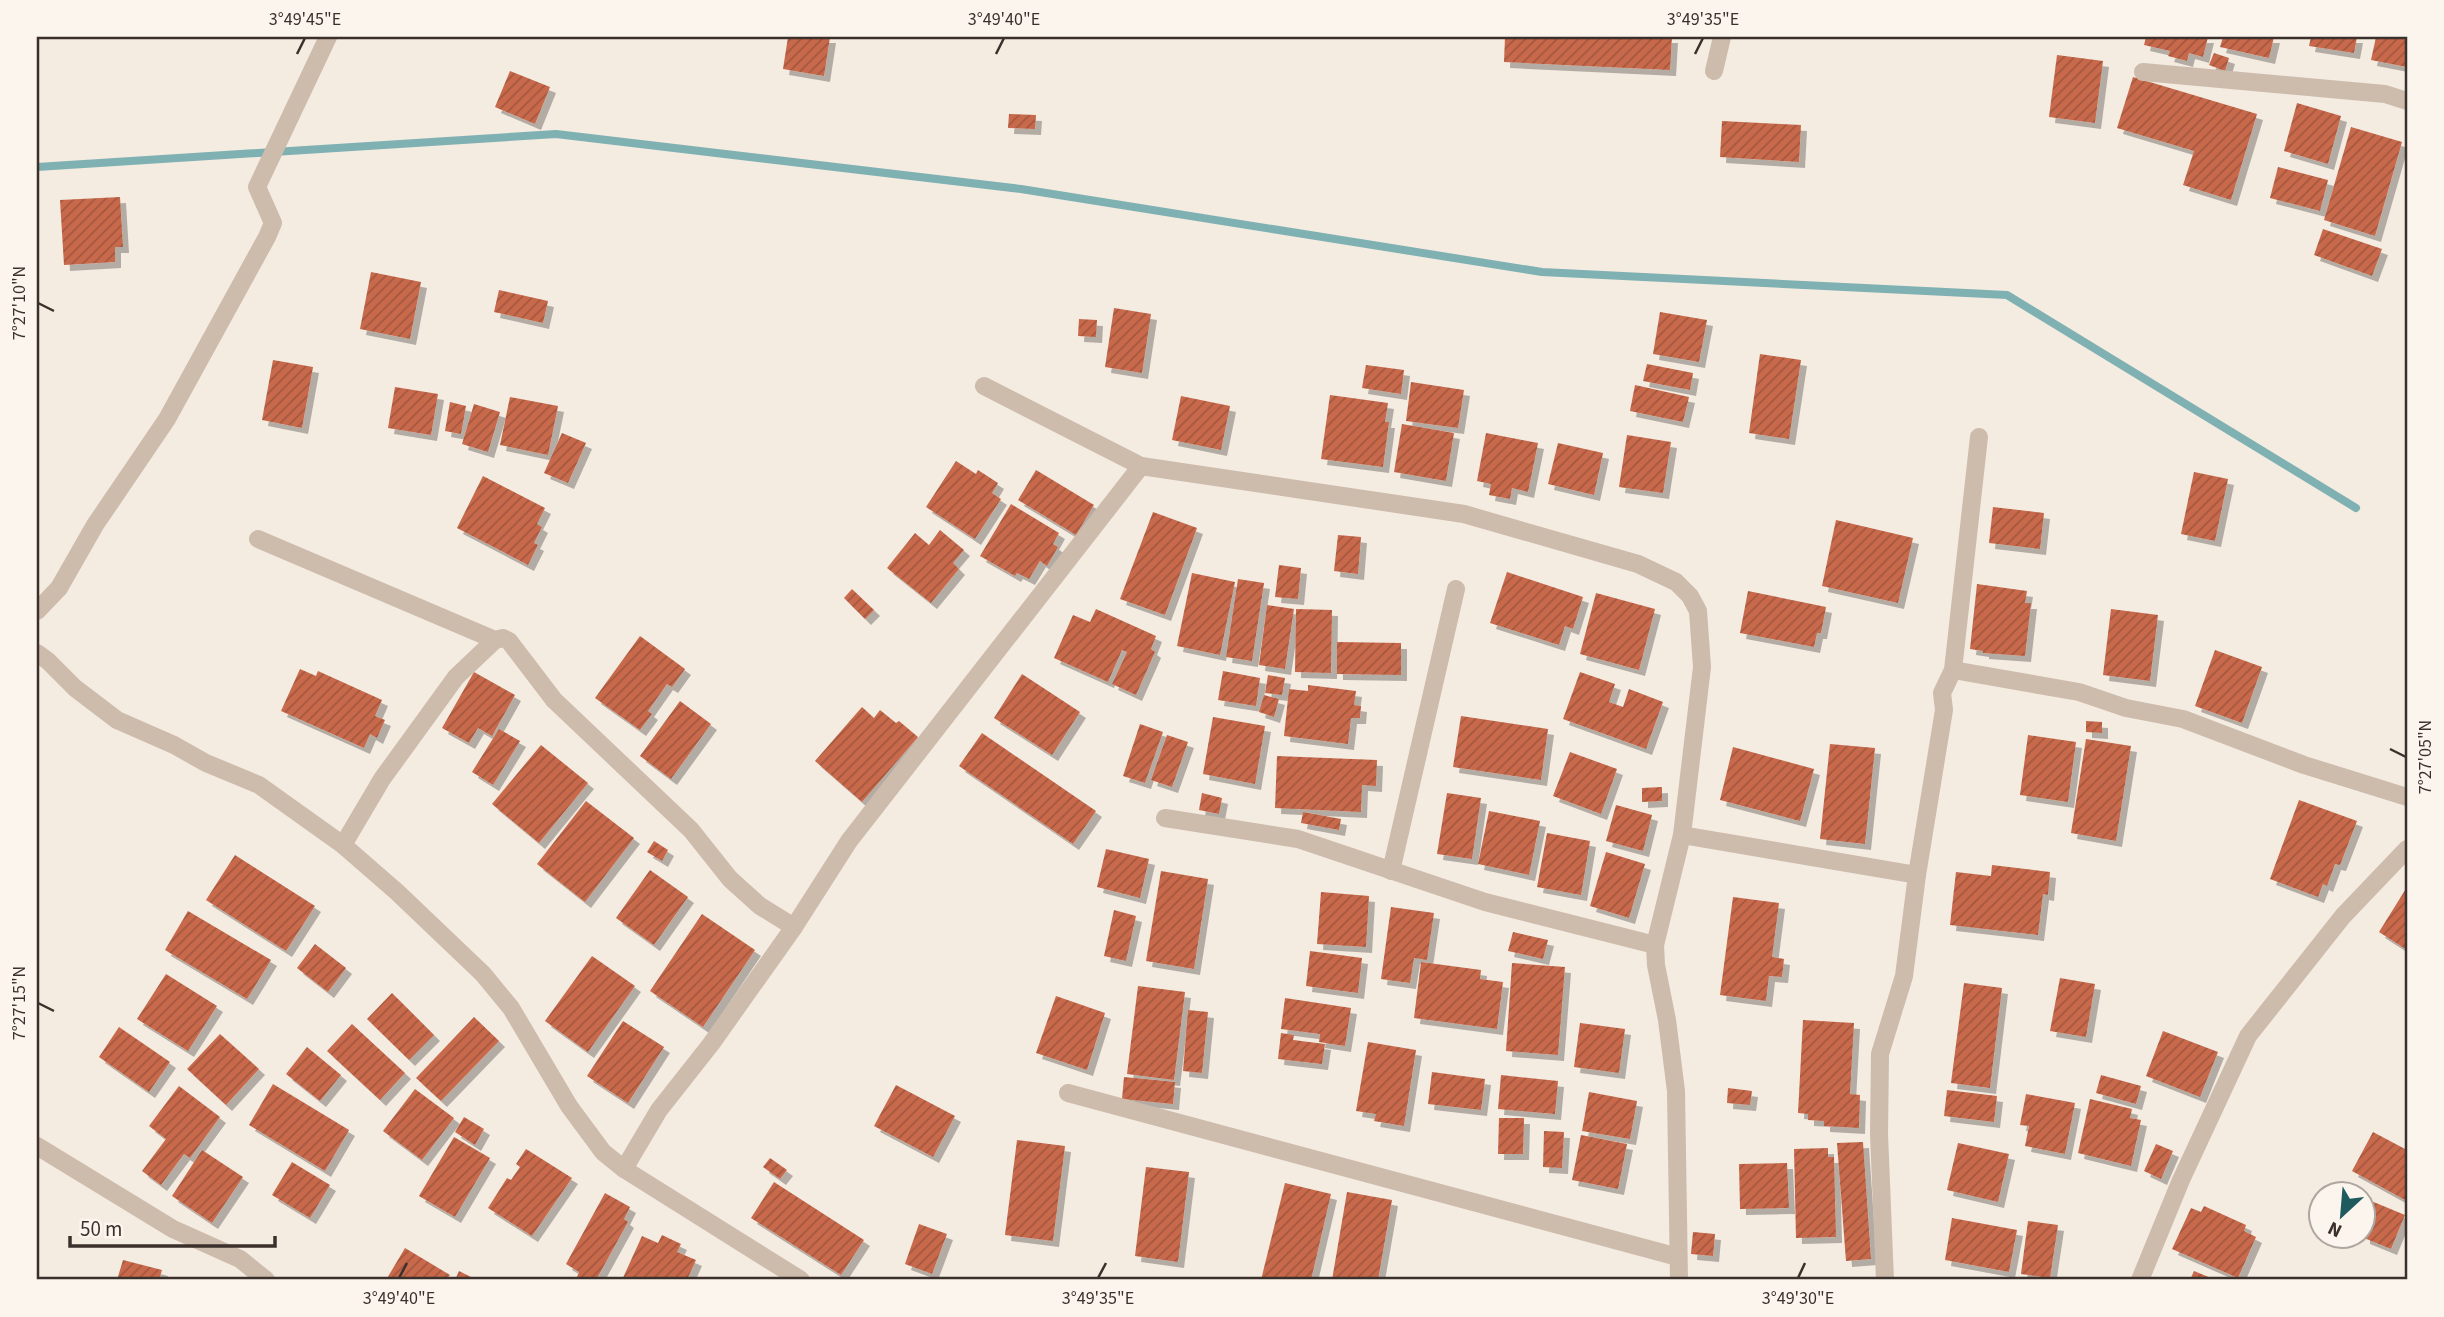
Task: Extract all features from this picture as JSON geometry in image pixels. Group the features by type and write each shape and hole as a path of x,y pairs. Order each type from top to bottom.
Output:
{"street":[{"path":"37,611 59,588 95,525 167,419 267,237 272,223 257,187 328,37"},
{"path":"1714,72 1721,37"},
{"path":"2143,72 2385,94 2407,101"},
{"path":"984,386 1141,466 1464,514 1638,564 1676,582 1690,596 1698,611 1702,667 1682,835 1655,945 1676,1091 1679,1280"},
{"path":"1885,1280 1879,1134 1880,1055 1904,976 1917,875 1944,710 1942,693 1953,670 1979,436"},
{"path":"624,1168 659,1110 711,1044 794,927 849,841 1141,466"},
{"path":"258,539 495,640"},
{"path":"1391,871 1456,589"},
{"path":"343,845 382,779 456,677 495,640 503,638 509,641 554,700 691,830 730,879 760,906 794,927"},
{"path":"37,653 75,688 117,720 259,785 343,845 483,974 511,1008 569,1106 603,1152 801,1280"},
{"path":"1953,670 2079,692 2126,708 2183,719 2304,765 2407,797"},
{"path":"1166,818 1298,839 1485,902 1655,945"},
{"path":"1682,835 1917,875"},
{"path":"2140,1280 2181,1180 2248,1036 2343,916 2407,849"},
{"path":"1068,1093 1678,1257"},
{"path":"37,1146 173,1229 240,1259 266,1280"}],"building":[{"path":"788,37 830,37 824,76 783,69"},
{"path":"1505,37 1672,37 1670,70 1504,62"},
{"path":"2146,37 2208,37 2203,57 2189,53 2187,61 2168,56 2170,51 2144,45"},
{"path":"2223,37 2274,37 2269,58 2220,47"},
{"path":"2311,37 2357,37 2354,53 2309,46"},
{"path":"2376,37 2407,37 2407,67 2371,60"},
{"path":"2214,53 2229,58 2225,71 2209,65"},
{"path":"2057,55 2103,61 2095,123 2049,117"},
{"path":"510,71 550,87 535,124 495,107"},
{"path":"2133,77 2257,114 2231,200 2183,185 2194,151 2117,128"},
{"path":"2297,103 2341,116 2328,164 2284,151"},
{"path":"1009,114 1036,115 1035,129 1008,128"},
{"path":"1722,121 1801,125 1799,162 1720,157"},
{"path":"2351,127 2402,142 2375,236 2324,220"},
{"path":"2278,167 2328,180 2320,211 2270,198"},
{"path":"120,197 123,247 115,247 115,262 64,265 60,200"},
{"path":"2323,229 2382,249 2372,276 2314,255"},
{"path":"371,272 421,282 410,339 360,329"},
{"path":"499,290 548,301 543,323 494,312"},
{"path":"1114,308 1151,314 1142,373 1105,367"},
{"path":"1660,312 1707,320 1699,362 1653,354"},
{"path":"1079,319 1097,320 1096,337 1078,336"},
{"path":"1760,354 1801,360 1789,439 1749,433"},
{"path":"273,360 313,367 302,428 262,420"},
{"path":"1647,364 1693,373 1690,390 1643,381"},
{"path":"1366,365 1404,370 1401,394 1362,388"},
{"path":"1411,382 1464,390 1458,428 1406,421"},
{"path":"1635,385 1689,397 1683,422 1630,411"},
{"path":"395,387 438,394 431,435 388,428"},
{"path":"1330,395 1388,403 1385,422 1389,422 1383,467 1321,459"},
{"path":"1181,396 1230,406 1221,450 1172,440"},
{"path":"510,397 558,406 548,455 500,445"},
{"path":"450,402 466,406 461,434 445,431"},
{"path":"474,404 500,412 488,452 462,444"},
{"path":"1402,424 1454,433 1446,481 1394,472"},
{"path":"562,433 586,443 568,483 544,473"},
{"path":"1486,433 1538,443 1528,492 1512,488 1510,499 1489,495 1491,484 1477,481"},
{"path":"1627,435 1671,442 1663,493 1619,487"},
{"path":"1558,443 1603,453 1594,495 1548,484"},
{"path":"956,461 976,474 978,470 998,483 992,493 1001,499 975,539 926,507"},
{"path":"1036,470 1094,505 1076,535 1018,500"},
{"path":"2194,472 2228,479 2215,541 2181,534"},
{"path":"483,476 545,508 537,524 542,527 534,543 538,545 528,565 457,528"},
{"path":"1011,504 1059,533 1053,544 1058,547 1047,566 1040,561 1029,579 1017,573 1015,576 980,556"},
{"path":"1993,507 2044,513 2040,549 1989,543"},
{"path":"1153,512 1197,528 1165,615 1120,599"},
{"path":"1836,520 1913,538 1898,603 1822,586"},
{"path":"940,530 964,550 953,563 959,569 931,603 887,568 915,533 929,545"},
{"path":"1338,535 1361,537 1358,574 1334,571"},
{"path":"1279,565 1301,568 1298,599 1275,597"},
{"path":"1507,572 1583,597 1573,629 1565,626 1559,645 1490,623"},
{"path":"1192,573 1235,582 1220,655 1177,646"},
{"path":"1238,579 1264,583 1252,661 1226,657"},
{"path":"1977,584 2027,591 2025,603 2031,603 2025,656 1983,653 1970,649"},
{"path":"852,589 874,610 865,619 844,598"},
{"path":"1748,591 1826,607 1821,633 1817,633 1814,647 1740,633"},
{"path":"1596,593 1655,609 1639,670 1580,654"},
{"path":"1267,605 1294,609 1285,669 1259,665"},
{"path":"1096,609 1156,636 1151,649 1155,652 1136,695 1112,684 1127,652 1122,650 1108,682 1054,658 1073,615 1090,622"},
{"path":"1296,609 1332,610 1331,673 1295,672"},
{"path":"2111,609 2158,615 2150,681 2103,675"},
{"path":"640,636 685,669 672,687 667,684 648,711 652,714 640,730 595,698"},
{"path":"1337,642 1401,643 1401,675 1337,674"},
{"path":"2215,650 2262,667 2242,723 2195,706"},
{"path":"300,669 316,676 318,671 382,700 375,716 385,720 377,738 370,734 364,748 281,711"},
{"path":"1223,671 1260,678 1256,706 1218,700"},
{"path":"474,672 515,695 492,736 478,728 469,743 442,728"},
{"path":"1580,672 1615,684 1609,702 1623,707 1629,689 1663,702 1646,749 1563,719"},
{"path":"1022,674 1080,712 1052,755 994,718"},
{"path":"1268,675 1285,678 1282,695 1265,693"},
{"path":"1308,685 1356,691 1354,705 1361,706 1360,718 1351,718 1348,744 1284,736 1289,689 1308,691"},
{"path":"1264,695 1279,699 1274,717 1259,712"},
{"path":"680,701 711,724 671,779 640,756"},
{"path":"862,707 874,718 880,710 918,737 862,802 815,761"},
{"path":"1461,716 1548,729 1541,780 1453,767"},
{"path":"1213,717 1265,726 1255,784 1203,774"},
{"path":"2086,721 2102,722 2102,733 2086,732"},
{"path":"1140,724 1163,732 1145,783 1123,776"},
{"path":"499,729 520,741 493,785 472,772"},
{"path":"982,733 1096,811 1073,844 959,766"},
{"path":"1167,735 1188,742 1172,787 1151,780"},
{"path":"2028,735 2076,742 2068,802 2020,795"},
{"path":"2086,739 2131,746 2116,841 2071,833"},
{"path":"1830,744 1875,748 1865,844 1820,839"},
{"path":"541,745 588,783 539,843 492,804"},
{"path":"1733,747 1814,769 1800,821 1720,800"},
{"path":"1570,752 1617,769 1601,814 1553,796"},
{"path":"1277,756 1377,760 1376,786 1362,785 1361,812 1275,808"},
{"path":"1662,787 1662,801 1642,802 1642,788"},
{"path":"1202,793 1222,798 1219,814 1199,810"},
{"path":"1447,793 1481,798 1472,859 1437,854"},
{"path":"2299,800 2357,821 2340,865 2335,864 2327,886 2323,884 2318,897 2270,879"},
{"path":"586,801 634,838 585,902 537,864"},
{"path":"1616,805 1652,815 1643,851 1606,841"},
{"path":"1489,811 1540,821 1529,875 1478,864"},
{"path":"1303,812 1341,819 1339,830 1301,823"},
{"path":"1547,833 1590,841 1581,895 1537,887"},
{"path":"654,841 668,850 662,861 647,852"},
{"path":"1106,849 1149,859 1140,898 1097,887"},
{"path":"1606,852 1645,864 1629,918 1590,906"},
{"path":"235,855 315,906 286,951 206,900"},
{"path":"1992,865 2050,872 2048,895 2043,894 2038,935 1950,925 1956,872 1991,876"},
{"path":"650,870 688,897 654,945 616,918"},
{"path":"1161,871 1208,879 1194,969 1146,961"},
{"path":"2407,887 2407,950 2379,932"},
{"path":"1321,892 1369,896 1366,947 1317,944"},
{"path":"1733,897 1779,903 1772,957 1784,959 1782,977 1769,976 1766,1001 1720,995"},
{"path":"1391,907 1434,913 1427,960 1414,958 1410,983 1381,979"},
{"path":"1114,910 1136,916 1126,961 1104,956"},
{"path":"188,911 271,960 247,999 165,950"},
{"path":"702,914 755,950 703,1027 650,991"},
{"path":"1513,932 1548,940 1543,959 1508,951"},
{"path":"315,944 346,968 328,992 297,968"},
{"path":"1310,951 1362,958 1358,993 1306,986"},
{"path":"592,956 635,986 588,1052 545,1021"},
{"path":"1421,962 1481,970 1480,979 1503,982 1497,1029 1414,1018"},
{"path":"1512,963 1565,967 1558,1055 1506,1051"},
{"path":"166,974 217,1006 188,1051 137,1019"},
{"path":"2060,978 2095,984 2086,1037 2050,1031"},
{"path":"1964,983 2002,988 1990,1088 1951,1083"},
{"path":"1138,986 1185,992 1174,1080 1127,1074"},
{"path":"392,993 434,1035 409,1060 367,1019"},
{"path":"1056,996 1105,1013 1087,1070 1036,1053"},
{"path":"1285,998 1351,1008 1345,1046 1319,1042 1320,1034 1281,1029"},
{"path":"1188,1010 1208,1012 1202,1073 1183,1071"},
{"path":"474,1017 499,1041 441,1101 416,1078"},
{"path":"1803,1020 1854,1023 1850,1094 1860,1095 1859,1128 1824,1126 1824,1121 1808,1120 1808,1114 1798,1113"},
{"path":"623,1021 664,1047 628,1103 587,1076"},
{"path":"1580,1023 1625,1029 1619,1073 1574,1067"},
{"path":"352,1024 405,1073 380,1100 327,1051"},
{"path":"119,1027 170,1062 149,1092 99,1057"},
{"path":"2163,1031 2218,1052 2200,1097 2146,1076"},
{"path":"1281,1033 1294,1035 1293,1040 1325,1044 1322,1064 1278,1059"},
{"path":"220,1034 259,1069 226,1105 187,1069"},
{"path":"1368,1042 1416,1050 1404,1126 1374,1121 1376,1114 1356,1111"},
{"path":"307,1047 341,1075 320,1101 286,1074"},
{"path":"1432,1072 1485,1079 1481,1110 1428,1104"},
{"path":"1501,1075 1558,1081 1555,1114 1498,1109"},
{"path":"2101,1075 2141,1086 2136,1104 2096,1093"},
{"path":"1124,1077 1175,1082 1173,1104 1122,1099"},
{"path":"273,1084 349,1130 325,1171 249,1125"},
{"path":"896,1085 955,1116 933,1157 874,1126"},
{"path":"179,1086 220,1117 190,1158 184,1154 161,1185 142,1171 166,1139 149,1126"},
{"path":"1728,1088 1752,1091 1750,1105 1727,1103"},
{"path":"415,1089 454,1118 422,1160 383,1131"},
{"path":"1947,1090 1997,1096 1994,1122 1944,1116"},
{"path":"1589,1092 1637,1101 1630,1139 1582,1131"},
{"path":"2026,1094 2075,1103 2065,1154 2025,1146 2029,1126 2020,1125"},
{"path":"2090,1099 2132,1109 2130,1118 2141,1120 2131,1166 2078,1153"},
{"path":"464,1117 484,1129 475,1145 455,1132"},
{"path":"1499,1118 1524,1118 1523,1154 1498,1154"},
{"path":"1544,1131 1564,1132 1562,1168 1543,1167"},
{"path":"2373,1132 2407,1150 2407,1201 2378,1185 2378,1180 2368,1180 2352,1171"},
{"path":"1581,1135 1627,1144 1618,1189 1572,1180"},
{"path":"454,1137 490,1158 455,1217 419,1196"},
{"path":"1017,1140 1065,1146 1053,1241 1005,1235"},
{"path":"1863,1142 1871,1259 1846,1261 1837,1143"},
{"path":"1958,1143 2009,1154 1998,1202 1947,1190"},
{"path":"2156,1144 2173,1151 2161,1179 2144,1171"},
{"path":"1828,1148 1828,1157 1834,1157 1836,1237 1796,1238 1794,1149"},
{"path":"526,1149 572,1178 532,1236 488,1208 507,1178 511,1180 520,1167 516,1164"},
{"path":"202,1150 243,1177 212,1223 172,1196"},
{"path":"770,1158 787,1170 780,1179 763,1167"},
{"path":"292,1162 330,1185 310,1218 272,1195"},
{"path":"1787,1163 1789,1208 1740,1209 1739,1164"},
{"path":"1146,1167 1189,1172 1178,1262 1135,1256"},
{"path":"774,1182 864,1240 841,1275 751,1218"},
{"path":"1285,1183 1331,1194 1311,1280 1261,1280"},
{"path":"1347,1192 1392,1200 1378,1280 1332,1280"},
{"path":"605,1193 630,1207 624,1219 628,1222 596,1280 583,1280 577,1277 579,1272 566,1264"},
{"path":"2378,1204 2405,1215 2391,1249 2378,1244"},
{"path":"2204,1206 2246,1225 2244,1231 2256,1237 2238,1278 2172,1249 2191,1208 2201,1212"},
{"path":"1952,1218 2017,1230 2009,1272 1945,1260"},
{"path":"2028,1221 2058,1225 2050,1278 2021,1274"},
{"path":"919,1224 947,1234 932,1274 905,1264"},
{"path":"1693,1232 1715,1234 1713,1256 1691,1254"},
{"path":"662,1235 681,1244 677,1252 696,1260 687,1280 622,1280 642,1236 658,1243"},
{"path":"405,1248 450,1275 446,1280 386,1280"},
{"path":"123,1260 162,1270 159,1280 117,1280"},
{"path":"459,1271 477,1280 455,1280"},
{"path":"2194,1271 2216,1280 2190,1280"}],"waterway":[{"path":"37,167 556,134 1021,189 1542,272 2007,295 2356,508"}]}
